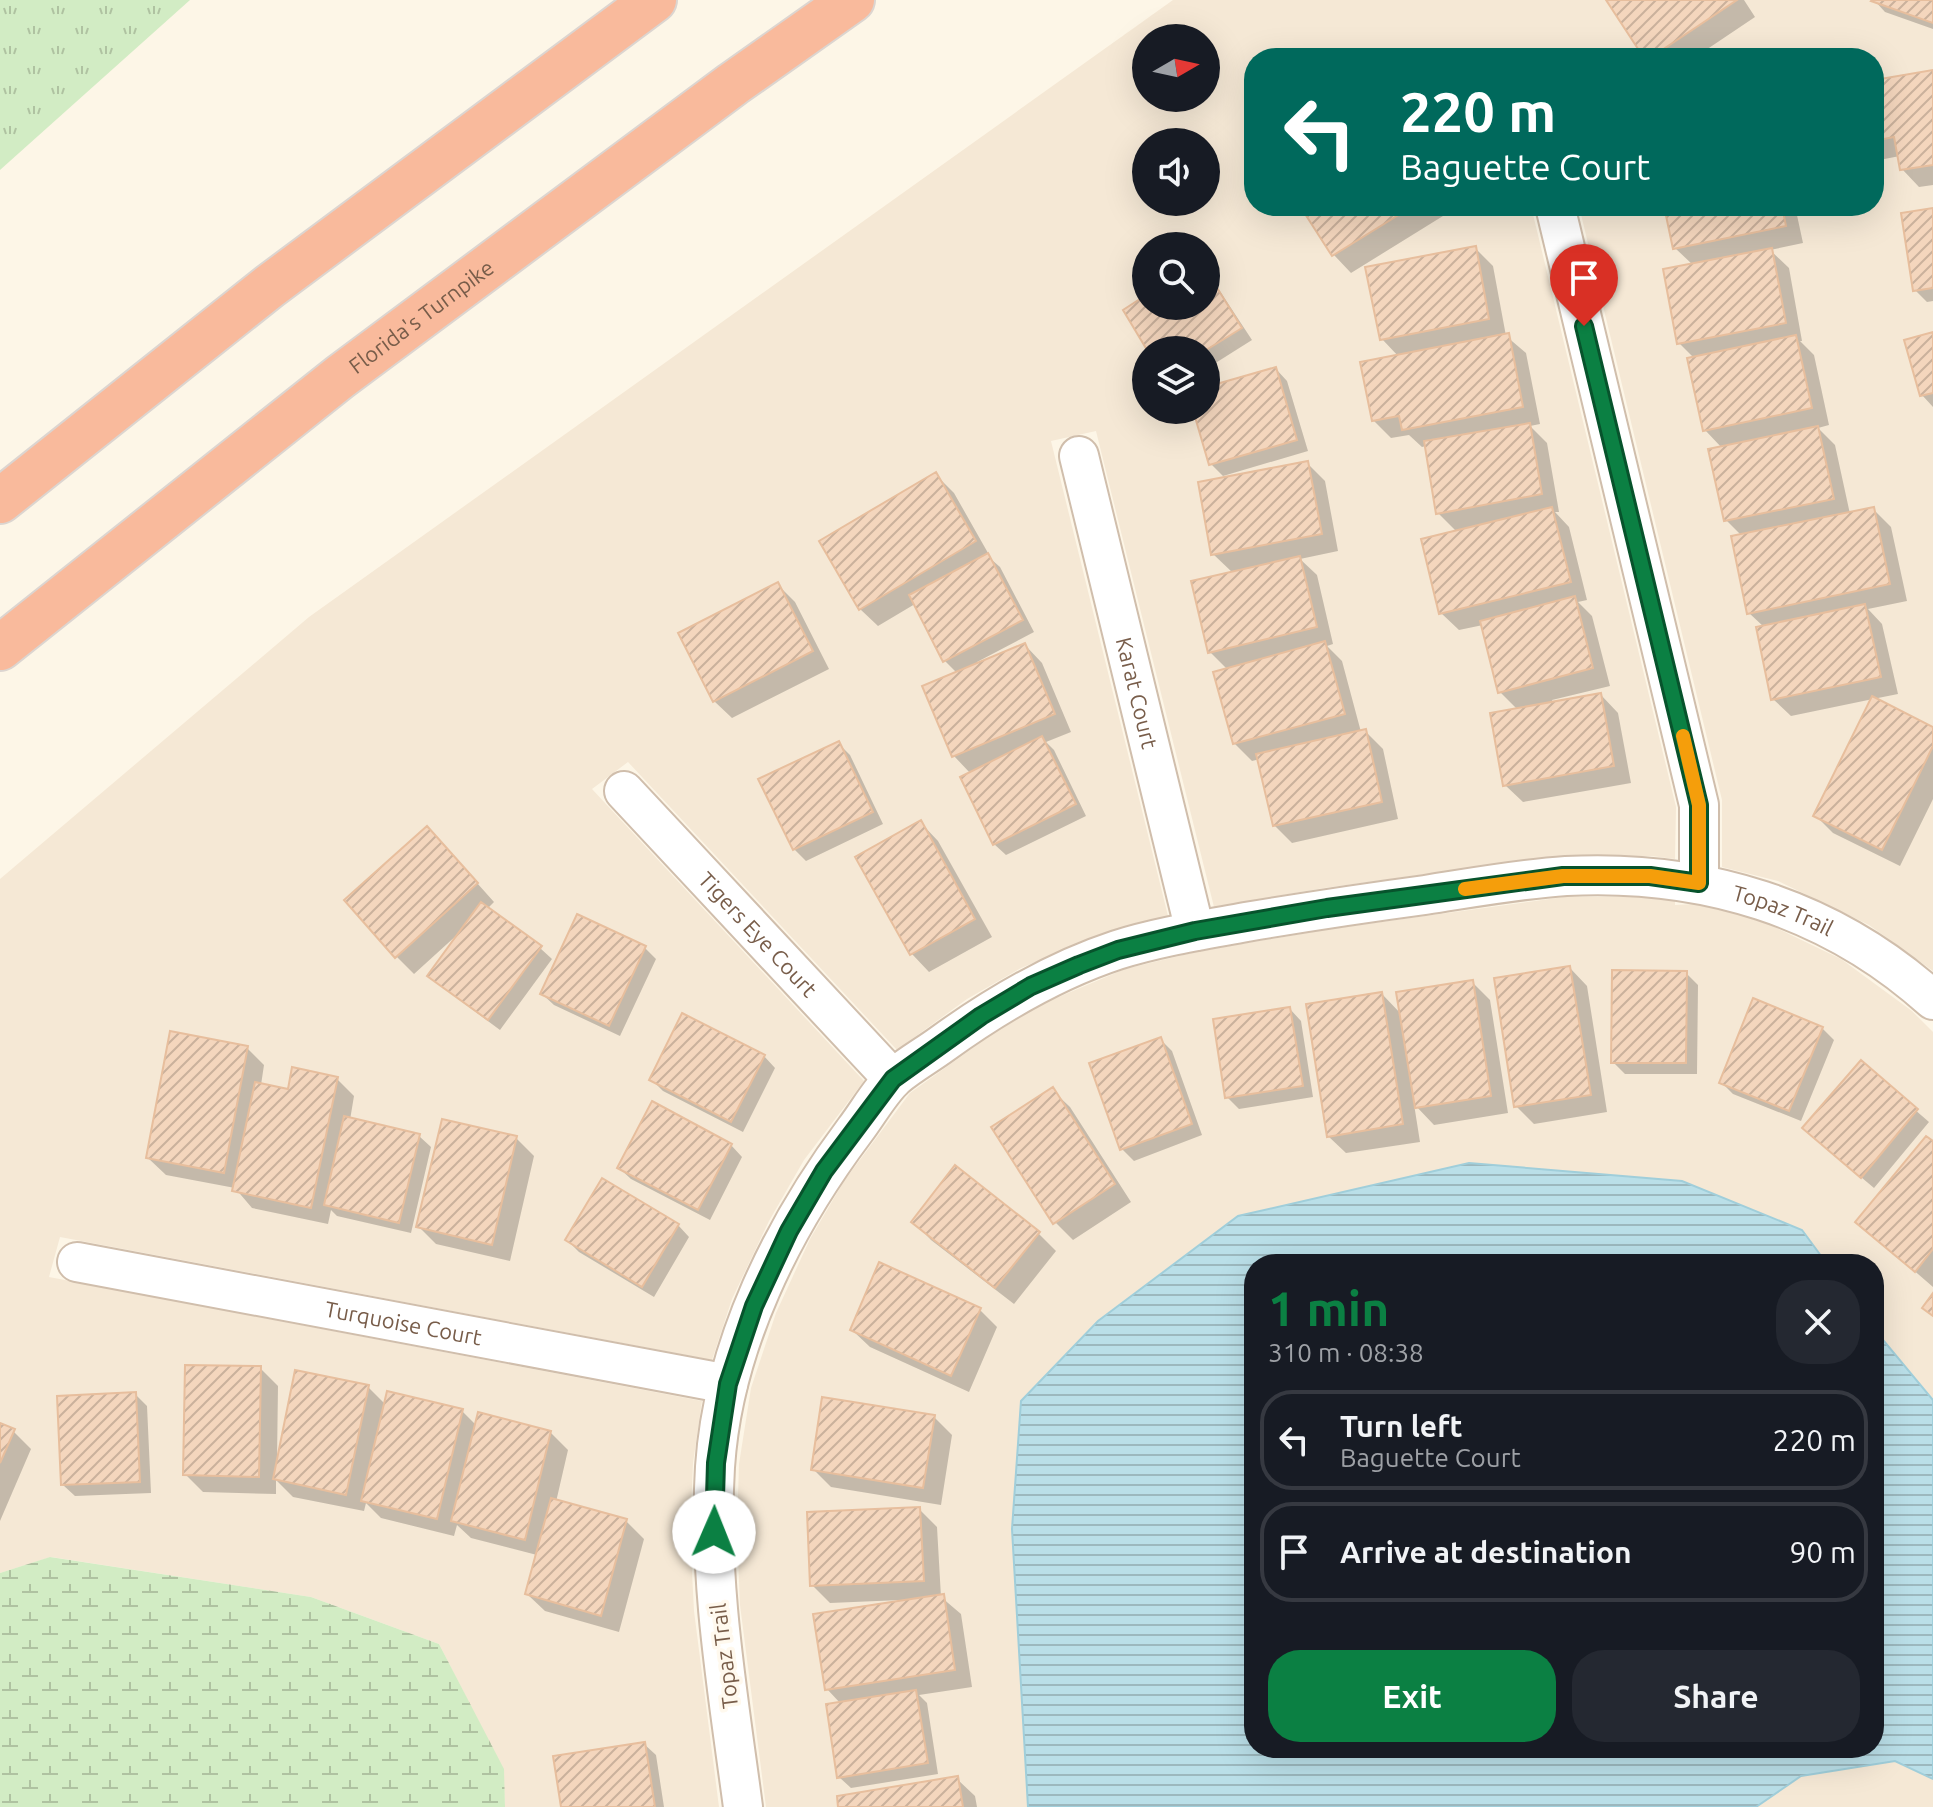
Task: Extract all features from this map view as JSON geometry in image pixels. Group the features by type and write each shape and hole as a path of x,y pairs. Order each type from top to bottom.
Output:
{"highway":[{"path":"0,501 270,286 654,0"},
{"name":"Florida's Turnpike","path":"0,648 340,377 721,93 852,0"}],"street":[{"path":"1557,216 1699,805 1699,883"},
{"name":"Karat Court","path":"1079,456 1195,931"},
{"name":"Tigers Eye Court","path":"624,791 893,1079"},
{"name":"Topaz Trail","path":"743,1807 717,1607 714,1532 716,1463 728,1384 754,1306 789,1231 824,1171 893,1079 981,1016 1031,986 1118,950 1195,931 1327,908 1563,876 1650,876 1699,883 1767,900 1855,941 1933,1000"},
{"name":"Turquoise Court","path":"77,1262 728,1384"}],"shaded area":[{"path":"1173,0 1933,0 1933,971 1869,925 1778,881 1722,867 1722,800 1581,216 1884,216 1884,48 1244,48 1244,216 1533,216 1676,807 1675,859 1561,856 1324,888 1214,907 1096,431 1051,441 1168,916 1110,931 1021,968 967,999 897,1050 628,762 592,789 864,1081 804,1160 769,1221 732,1299 712,1360 60,1237 49,1277 702,1401 693,1463 690,1533 694,1611 719,1807 505,1807 503,1769 439,1644 311,1597 51,1557 0,1573 0,879 309,617 1132,29 1132,112 1220,112 1220,24 1139,24"},
{"path":"1564,897 1647,897 1675,901 1675,905 1694,904 1758,919 1841,959 1912,1011 1933,1032 1933,1400 1884,1341 1884,1254 1820,1254 1802,1229 1238,1216 1012,1529 1028,1807 766,1807 740,1605 737,1531 739,1464 751,1388 776,1313 810,1239 844,1181 910,1093 995,1032 1042,1004 1125,969 1200,951 1330,929"},
{"path":"1895,1761 1933,1779 1933,1807 1756,1807 1801,1776"}],"green space":[{"path":"0,0 190,0 0,170"},
{"path":"50,1557 311,1597 439,1644 504,1769 505,1807 0,1807 0,1573"}],"water":[{"path":"1469,1163 1682,1181 1802,1230 1820,1254 1244,1254 1244,1758 1884,1758 1884,1341 1933,1400 1933,1779 1895,1761 1801,1776 1756,1807 1028,1807 1012,1529 1021,1401 1098,1321 1238,1216"}],"building":[{"path":"1606,0 1737,0 1665,48 1637,48"},
{"path":"1872,0 1933,0 1933,23 1871,1"},
{"path":"1933,70 1933,165 1900,170 1894,137 1884,139 1884,78"},
{"path":"1933,208 1933,288 1913,291 1901,213"},
{"path":"1306,216 1397,216 1332,256"},
{"path":"1666,216 1784,216 1786,226 1673,249"},
{"path":"1476,246 1489,319 1380,340 1365,267"},
{"path":"1772,248 1786,323 1677,344 1663,269"},
{"path":"1220,293 1242,328 1220,341 1220,336 1139,336 1123,310 1132,304 1132,320 1220,320"},
{"path":"1933,332 1933,393 1920,396 1904,340"},
{"path":"1509,333 1523,407 1402,430 1399,416 1372,421 1360,362"},
{"path":"1796,335 1812,408 1703,431 1687,358"},
{"path":"1276,367 1297,440 1209,465 1197,424 1220,424 1220,383"},
{"path":"1530,423 1542,494 1436,514 1424,441"},
{"path":"1818,426 1834,499 1724,521 1708,449"},
{"path":"1308,461 1322,534 1211,555 1198,482"},
{"path":"936,472 976,541 859,610 819,541"},
{"path":"1552,507 1571,582 1439,614 1421,539"},
{"path":"1874,507 1890,584 1747,614 1731,536"},
{"path":"988,553 1023,620 943,662 909,595"},
{"path":"1300,556 1317,627 1208,653 1191,581"},
{"path":"778,582 813,651 713,702 678,633"},
{"path":"1575,596 1593,668 1498,693 1480,621"},
{"path":"1865,604 1881,677 1771,700 1756,627"},
{"path":"1325,641 1345,714 1233,744 1213,672"},
{"path":"1025,643 1055,714 952,757 922,686"},
{"path":"1601,693 1614,766 1503,786 1490,713"},
{"path":"1872,696 1933,727 1933,746 1882,850 1813,816"},
{"path":"1366,729 1382,802 1273,826 1256,754"},
{"path":"1042,736 1076,804 993,845 960,777"},
{"path":"839,741 873,812 793,850 758,779"},
{"path":"921,820 975,919 910,955 855,857"},
{"path":"427,826 478,883 395,958 344,900"},
{"path":"481,902 542,946 488,1020 427,976"},
{"path":"577,914 646,946 609,1026 540,994"},
{"path":"1570,966 1591,1095 1514,1107 1494,978"},
{"path":"1612,970 1687,971 1686,1063 1611,1063"},
{"path":"1473,980 1491,1096 1415,1108 1396,992"},
{"path":"1382,992 1403,1124 1327,1137 1306,1004"},
{"path":"1753,998 1823,1027 1789,1111 1719,1083"},
{"path":"1290,1007 1303,1086 1225,1098 1213,1019"},
{"path":"682,1013 765,1055 731,1122 649,1080"},
{"path":"170,1031 248,1046 224,1173 146,1158"},
{"path":"1161,1037 1192,1124 1120,1150 1089,1063"},
{"path":"1861,1060 1918,1109 1861,1178 1802,1128"},
{"path":"292,1067 338,1077 311,1208 232,1191 255,1082 288,1089"},
{"path":"1053,1087 1115,1184 1053,1224 991,1127"},
{"path":"652,1101 732,1144 698,1210 617,1168"},
{"path":"344,1116 420,1134 399,1223 324,1205"},
{"path":"442,1119 517,1136 492,1245 416,1227"},
{"path":"1926,1136 1933,1141 1933,1249 1915,1272 1855,1222"},
{"path":"955,1165 1040,1232 995,1288 911,1222"},
{"path":"602,1178 679,1224 642,1287 565,1240"},
{"path":"879,1262 981,1308 951,1376 850,1330"},
{"path":"1933,1293 1933,1316 1922,1308"},
{"path":"185,1365 261,1366 259,1477 183,1475"},
{"path":"295,1370 369,1385 346,1495 273,1479"},
{"path":"387,1391 463,1409 437,1519 361,1501"},
{"path":"136,1392 140,1482 61,1485 57,1396"},
{"path":"822,1397 935,1415 923,1488 811,1470"},
{"path":"478,1412 551,1431 525,1540 451,1521"},
{"path":"0,1423 15,1429 0,1463"},
{"path":"551,1498 627,1519 601,1616 525,1594"},
{"path":"920,1507 924,1581 810,1586 807,1512"},
{"path":"944,1594 955,1670 825,1690 813,1614"},
{"path":"916,1690 928,1763 837,1778 826,1704"},
{"path":"645,1742 655,1807 561,1807 553,1756"},
{"path":"958,1776 963,1807 838,1807 837,1796"}],"slow traffic":[{"path":"1465,889 1563,876 1650,876 1699,883 1699,805 1683,736"}],"route":[{"path":"714,1532 716,1463 728,1384 754,1306 789,1231 824,1171 893,1079 981,1016 1031,986 1079,965 1118,950 1195,931 1327,908 1563,876 1650,876 1699,883 1699,805 1584,326"}]}
